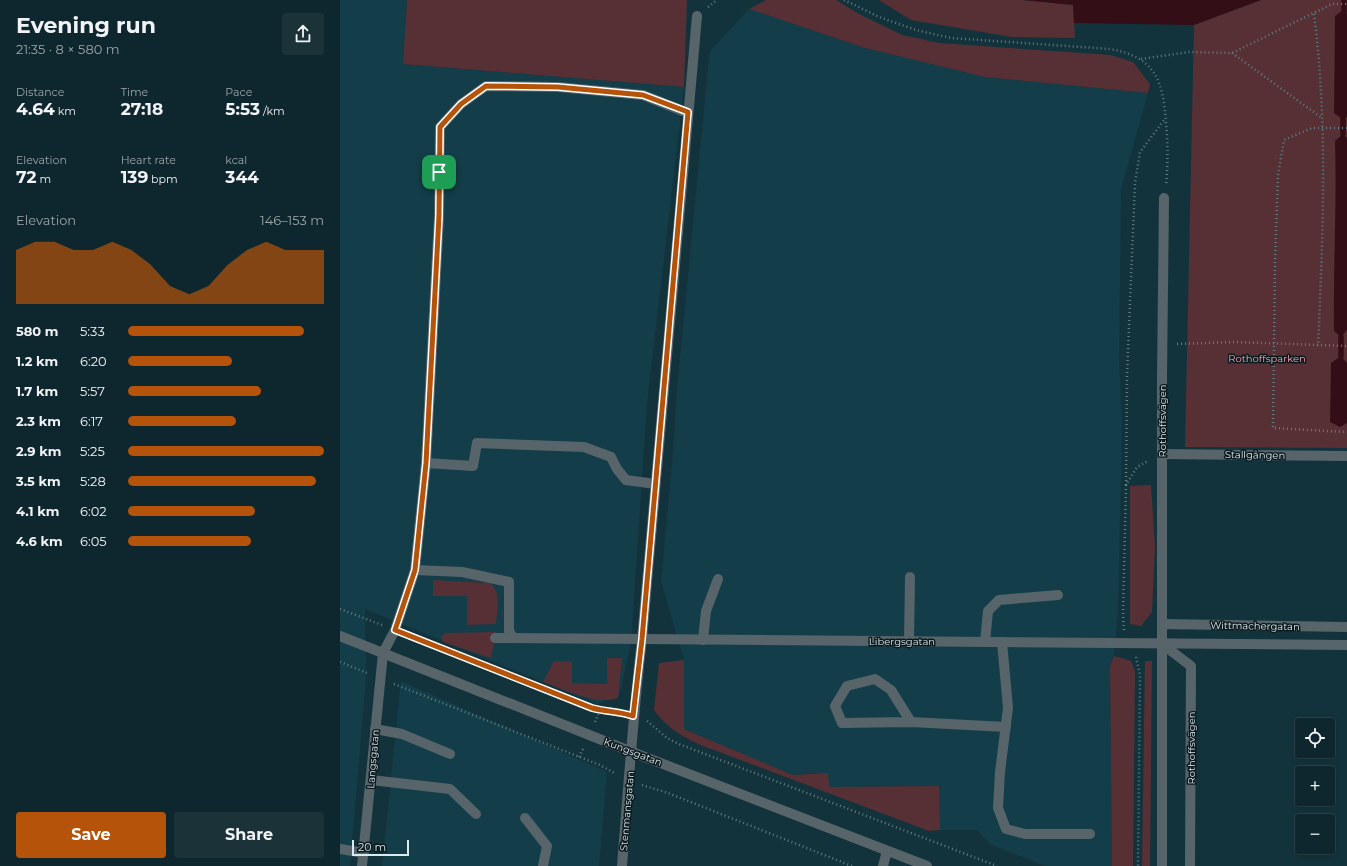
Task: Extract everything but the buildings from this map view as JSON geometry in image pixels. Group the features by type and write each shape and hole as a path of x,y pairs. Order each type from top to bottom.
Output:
{"street":[{"name":"Stenmansgatan","path":"622,866 632,752 633,716 642,639 697,16"},
{"path":"383,653 395,630 415,570 426,463 439,216 440,127 461,104 486,86 558,87 643,95 688,112"},
{"name":"Rothoffsvägen","path":"1162,866 1162,345 1164,198"},
{"path":"426,463 473,466 477,443 584,447 611,457 617,469 626,480 655,484"},
{"name":"Stallgången","path":"1162,454 1347,456"},
{"path":"415,570 462,572 509,582 509,631 512,638"},
{"path":"909,641 910,577"},
{"path":"703,640 706,612 718,579"},
{"path":"985,642 988,611 999,600 1058,595"},
{"name":"Wittmachergatan","path":"1162,624 1347,627"},
{"name":"Kungsgatan","path":"340,636 632,752 927,866"},
{"name":"Libergsgatan","path":"495,638 1162,644"},
{"path":"1002,642 1008,708 1000,772 998,808 1006,829 1025,834 1090,834"},
{"name":"Rothoffsvägen","path":"1162,644 1191,666 1190,866"},
{"name":"Wittmachergatan","path":"1162,644 1346,645"},
{"name":"Langsgatan","path":"362,866 383,653"},
{"path":"911,722 891,690 875,679 847,686 835,706 842,723 911,722 1006,727"},
{"path":"376,729 402,734 450,754"},
{"path":"371,780 450,789 476,814"},
{"path":"526,818 547,846 543,866"},
{"path":"340,849 364,853"},
{"path":"883,866 887,851"}],"path":[{"path":"844,0 879,17 934,35 968,40 1110,49 1123,51 1140,59 1154,72 1159,80 1164,102 1168,157 1164,198"},
{"path":"1140,59 1190,52 1232,53 1332,4 1347,4"},
{"path":"1314,14 1319,50 1323,118 1324,180 1318,346"},
{"path":"1232,53 1323,118"},
{"path":"1126,485 1127,375 1135,183 1140,152 1166,118"},
{"path":"1347,128 1312,128 1284,140 1278,175 1274,262 1275,344 1273,428 1347,432"},
{"path":"1162,345 1235,342 1347,346"},
{"path":"340,609 592,708 604,712 619,711 633,716 648,722 667,738 679,744 997,866"},
{"path":"340,662 600,765 629,780 668,793 852,866"}],"shaded area":[{"path":"340,0 407,0 404,64 684,87 647,403 631,643 620,693 597,704 365,609 366,678 350,866 340,866"},
{"path":"1023,0 1261,0 1194,25 1074,23 1073,5"},
{"path":"749,9 865,48 985,77 1148,93 1121,189 1119,360 1122,427 1118,609 1114,656 1110,666 1112,866 1045,866 990,844 977,830 940,830 939,786 828,787 828,773 793,775 684,729 684,660 661,581 677,390 709,57 711,50"},
{"path":"1342,11 1347,14 1347,117 1343,120 1334,113 1335,16"},
{"path":"1343,134 1347,138 1347,330 1341,337 1334,331 1336,188 1335,141"},
{"path":"1341,356 1347,363 1347,423 1340,427 1330,422 1331,363"},
{"path":"401,681 607,772 599,866 382,866"}],"green space":[{"path":"407,0 687,0 684,87 403,64"},
{"path":"766,0 836,0 859,14 902,35 939,43 1110,55 1133,62 1150,84 1148,93 985,77 865,48 749,9"},
{"path":"879,0 1023,0 1073,5 1075,38 1012,37 911,20"},
{"name":"Rothoffsparken","path":"1261,0 1347,0 1347,448 1185,447 1194,25"},
{"path":"1151,485 1155,547 1152,612 1141,626 1130,624 1130,486"},
{"path":"433,580 490,583 494,587 498,602 496,624 467,625 467,596 433,596"},
{"path":"496,632 491,658 443,642 441,637 446,633"},
{"path":"1114,656 1131,661 1135,671 1133,866 1112,866 1110,666"},
{"path":"607,658 622,658 618,698 600,700 580,696 543,682 554,661 572,662 572,683 607,684"},
{"path":"684,660 684,729 793,775 828,773 829,787 939,786 940,830 929,831 698,744 679,734 668,726 654,710 659,663"},
{"path":"1145,661 1152,661 1150,866 1142,866"}],"waterway":[{"path":"1344,0 1344,12"},
{"path":"1343,120 1343,134"},
{"path":"1341,337 1341,356"}],"route":[{"path":"486,86 558,87 643,95 688,112 642,639 633,716 619,711 604,712 592,708 395,630 415,570 426,463 432,315 439,216 439,172 440,127 461,104 486,86"}]}
